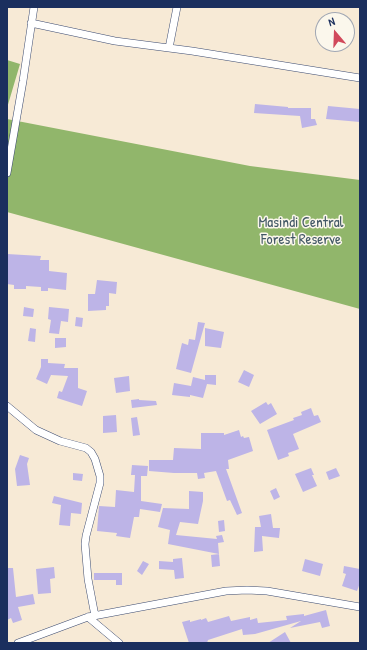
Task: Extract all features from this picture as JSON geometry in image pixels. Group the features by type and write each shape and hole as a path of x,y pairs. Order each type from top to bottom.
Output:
{"street":[{"path":"7,173 34,7"},
{"path":"169,48 177,7"},
{"path":"31,23 115,41 360,78"},
{"path":"7,406 36,430 60,441 86,448 91,452 95,459 100,476 100,483 85,544 91,616 119,643"},
{"path":"18,643 91,616 226,591 267,591 360,607"}],"green space":[{"path":"7,60 20,64 7,108"},
{"name":"Masindi Central Forest Reserve","path":"7,119 250,166 360,180 360,309 7,212"}],"building":[{"path":"255,104 288,108 311,108 311,119 315,119 317,125 302,128 300,116 254,113"},
{"path":"328,106 360,109 360,122 326,119"},
{"path":"7,254 41,256 40,260 49,260 49,271 67,273 66,290 48,288 48,291 41,291 41,287 26,286 26,289 14,289 14,285 7,284"},
{"path":"97,280 117,282 116,294 109,293 109,306 106,306 106,310 88,311 88,294 95,294"},
{"path":"24,307 34,309 33,317 23,316"},
{"path":"49,307 69,309 68,322 61,321 59,334 49,333 51,320 48,319"},
{"path":"76,317 83,318 82,327 75,326"},
{"path":"198,322 205,323 191,373 176,369 182,343 188,345 189,339 195,340"},
{"path":"30,328 36,329 35,342 28,341"},
{"path":"205,328 224,332 221,348 205,346"},
{"path":"55,338 66,338 66,347 55,348"},
{"path":"41,359 48,359 48,363 65,364 64,368 78,368 78,388 87,391 82,406 57,398 59,391 62,392 68,376 51,375 47,384 36,379 41,367"},
{"path":"244,370 254,375 249,387 238,382"},
{"path":"205,375 216,375 216,385 207,384 203,398 190,395 190,397 172,395 174,383 191,386 193,377 205,380"},
{"path":"129,376 130,391 116,393 114,378"},
{"path":"139,399 156,401 157,405 132,408 131,400"},
{"path":"266,402 268,405 271,403 277,414 260,424 251,411"},
{"path":"311,408 314,416 318,415 321,422 293,434 299,449 288,453 289,456 278,460 267,430 294,420 293,418 302,415 301,412"},
{"path":"116,415 117,432 103,433 103,416"},
{"path":"137,417 140,435 133,436 131,418"},
{"path":"239,430 241,437 249,437 253,451 228,460 229,469 226,469 242,513 237,515 230,500 227,501 216,471 204,473 205,478 198,479 197,473 149,471 149,460 173,460 174,448 201,449 201,433 224,433 224,435"},
{"path":"20,455 29,458 27,464 30,485 17,486 15,469"},
{"path":"132,465 148,466 147,476 141,476 141,501 162,504 160,512 140,509 139,517 134,517 130,538 116,536 117,533 97,531 99,506 115,507 116,490 134,492 135,475 131,475"},
{"path":"311,468 314,475 312,475 317,486 303,492 295,474"},
{"path":"336,468 340,476 329,480 326,472"},
{"path":"73,473 83,474 82,481 73,480"},
{"path":"276,488 280,497 274,500 270,491"},
{"path":"189,491 203,492 203,501 198,524 180,522 176,535 217,539 216,536 222,535 224,542 218,543 219,554 168,544 170,530 158,527 163,508 189,509"},
{"path":"54,496 82,503 81,514 71,513 70,526 59,525 61,505 52,503"},
{"path":"271,514 273,528 280,528 279,538 262,536 263,551 254,552 255,527 261,527 259,516"},
{"path":"224,520 225,531 219,532 218,521"},
{"path":"219,554 220,566 212,567 211,555"},
{"path":"182,558 184,578 175,579 174,570 159,569 159,561 173,562 173,559"},
{"path":"305,559 323,564 320,576 302,571"},
{"path":"143,561 149,564 142,575 137,571"},
{"path":"344,566 360,569 360,583 357,591 342,586 346,574 343,573"},
{"path":"54,567 55,578 50,579 51,593 38,594 36,569"},
{"path":"7,568 13,568 16,597 33,594 35,604 18,607 22,620 13,623 11,618 7,620"},
{"path":"94,573 122,573 122,585 116,585 116,580 94,580"},
{"path":"326,610 330,626 322,628 320,622 290,628 301,621 255,634 243,635 242,629 208,640 207,643 189,643 182,622 190,620 190,622 206,618 208,622 229,616 231,621 250,617 250,620 257,618 258,623 287,620 286,616 304,614 304,616"},
{"path":"285,632 291,643 268,643"}]}
